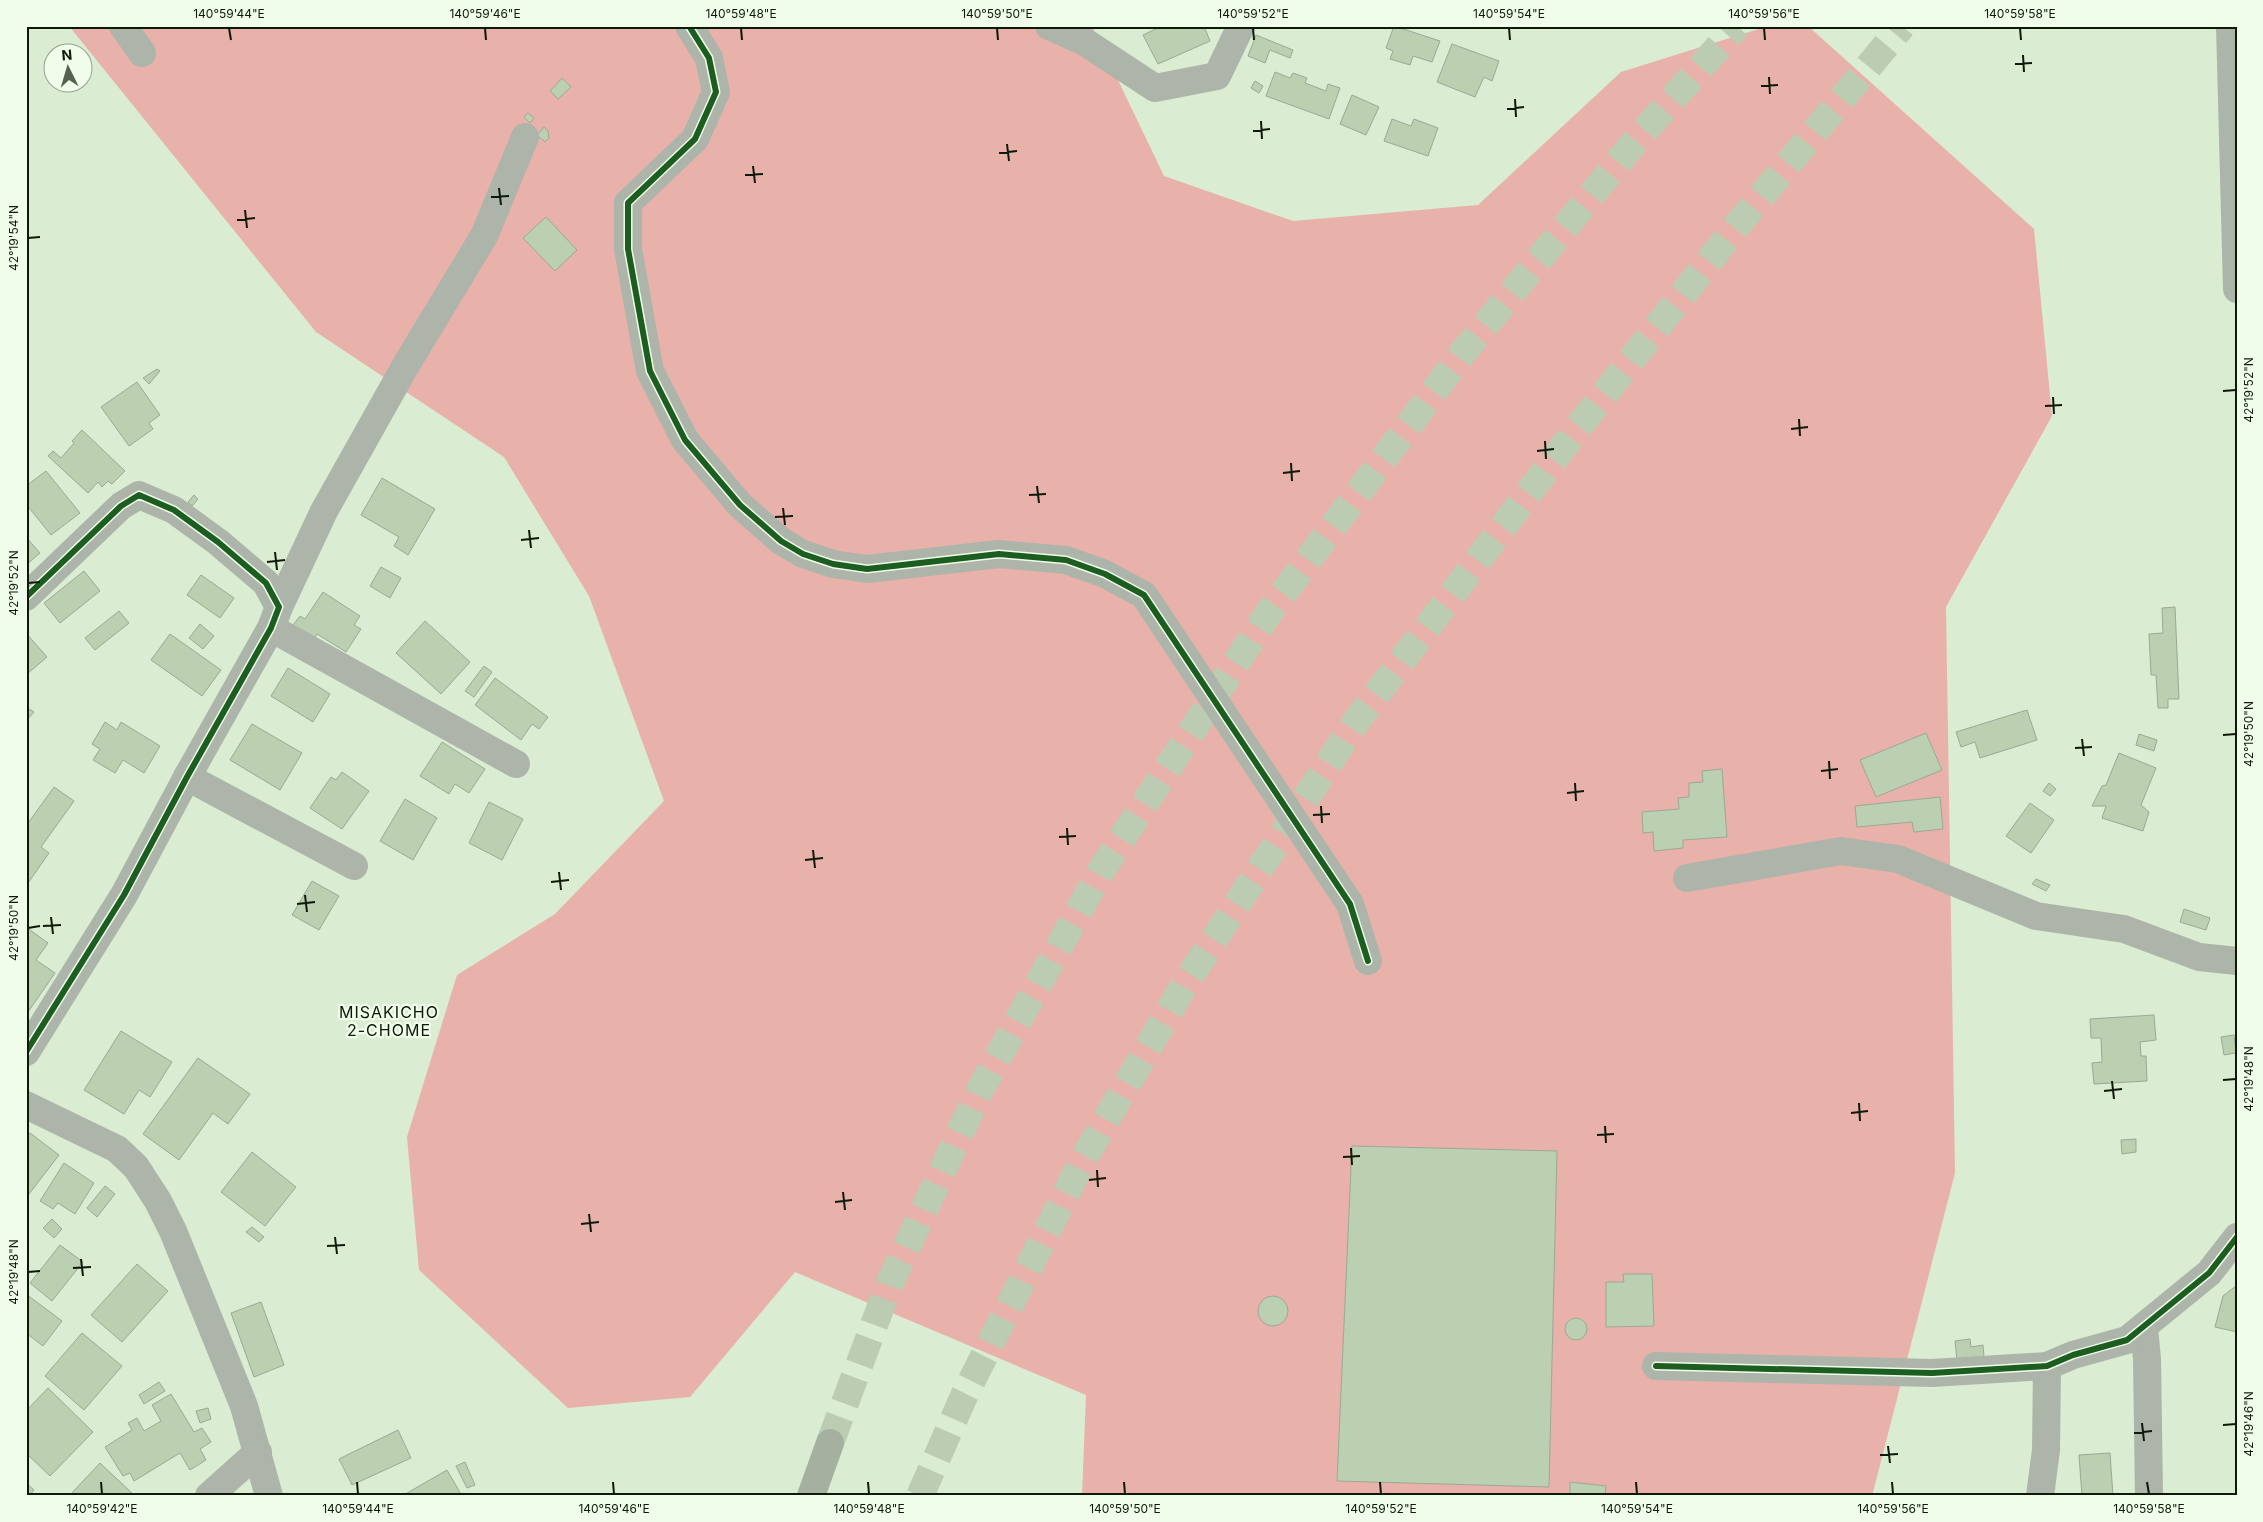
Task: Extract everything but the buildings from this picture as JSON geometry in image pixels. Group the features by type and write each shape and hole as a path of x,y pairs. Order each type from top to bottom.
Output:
{"highway":[{"path":"810,1496 830,1443"}],"street":[{"path":"123,26 142,53"},
{"path":"689,26 709,58 716,92 695,139 628,203 628,248 650,371 685,440 740,505 781,541 803,554 833,564 867,569 999,554 1066,560 1105,574 1144,595 1350,904 1368,961"},
{"path":"1048,26 1085,42 1154,88 1217,76 1241,26"},
{"path":"2230,26 2234,105 2237,289"},
{"path":"26,1052 124,895 275,617 324,511 406,365 484,236 525,137"},
{"path":"26,597 120,506 139,495 174,510 218,542 266,582 275,617 516,764"},
{"path":"187,778 354,866"},
{"path":"1687,878 1841,851 1898,859 2036,916 2124,930 2199,957 2237,961"},
{"path":"26,1105 117,1149 136,1167 158,1201 173,1231 244,1406 270,1496"},
{"path":"1656,1366 1932,1373 2047,1366 2073,1355 2128,1340 2209,1273 2237,1237"},
{"path":"2144,1328 2147,1359 2149,1496"},
{"path":"2040,1496 2046,1450 2047,1366"},
{"path":"209,1496 258,1452"}],"shaded area":[{"path":"69,26 1092,26 1164,176 1293,221 1478,205 1621,72 1768,26 1808,26 2034,229 2052,416 1946,607 1955,1173 1872,1496 1082,1496 1086,1395 795,1272 690,1397 568,1408 419,1270 407,1137 457,975 555,914 664,801 589,596 504,457 316,332 92,54 92,42 82,42"}],"tunnel":[{"path":"830,1443 889,1285 980,1090 1099,874 1270,611 1462,354 1633,144 1737,26"},
{"path":"920,1496 964,1396 1083,1160 1185,984 1355,723 1580,425 1736,227 1902,26"}],"cycle path":[{"path":"689,26 709,58 716,92 695,139 628,203 628,249 650,371 685,440 740,505 781,541 803,554 833,564 867,569 999,554 1066,560 1105,574 1144,595 1350,904 1368,961"},
{"path":"26,597 121,506 139,495 174,510 218,542 266,583 279,607 271,628 187,777 124,895 26,1052"},
{"path":"1656,1366 1932,1373 2047,1366 2073,1355 2127,1340 2209,1273 2237,1237"}],"district":[{"name":"MISAKICHO 2-CHOME","path":"389,1021"}]}
